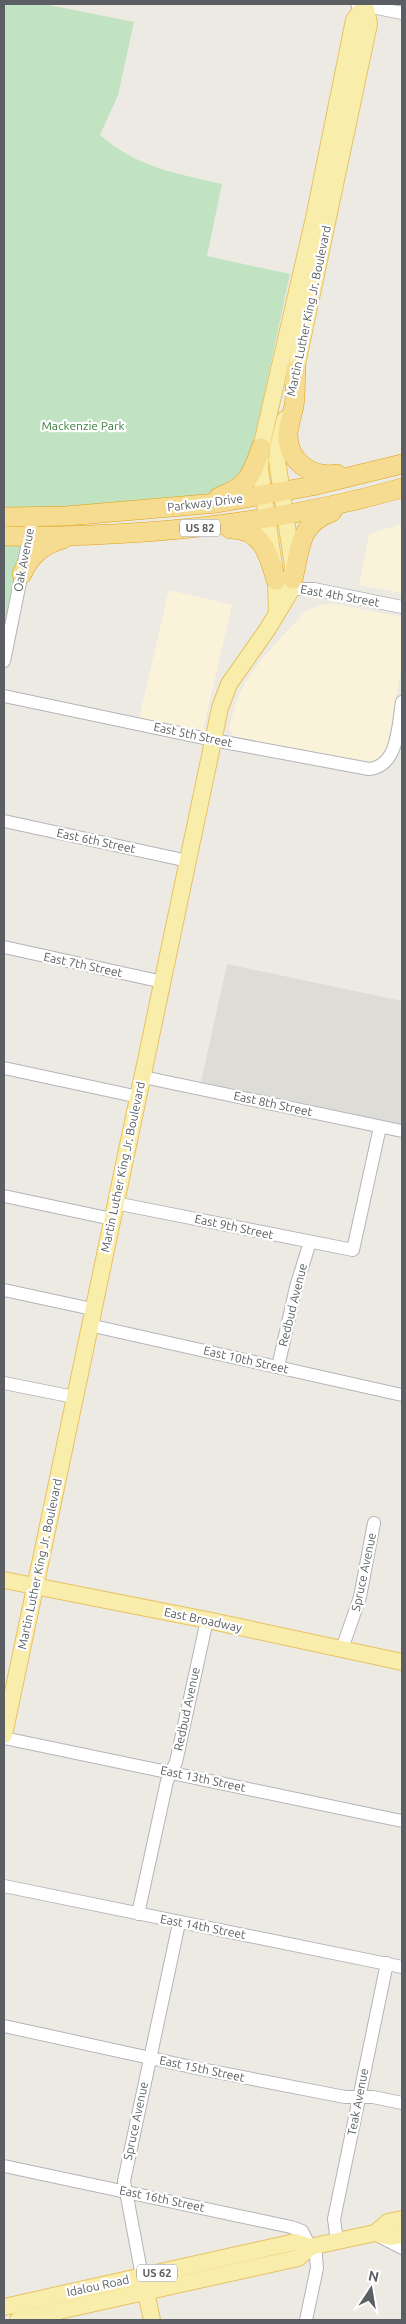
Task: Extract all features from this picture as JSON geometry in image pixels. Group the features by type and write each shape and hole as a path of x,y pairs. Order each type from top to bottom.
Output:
{"highway":[{"path":"296,370 294,404 288,432 291,450 295,459 302,466 319,475 373,472"},
{"path":"177,507 233,492 248,480 261,448"},
{"name":"Parkway Drive","path":"4,517 33,518 121,513 263,496 402,464"},
{"name":"Parkway Drive","path":"4,536 78,536 157,532 267,520 368,498 402,488"},
{"path":"284,584 301,540 311,523 322,515 368,498"},
{"path":"157,532 200,532 233,529 253,534 264,543 284,584"},
{"path":"22,574 28,561 37,551 49,544 78,536"}],"main road":[{"name":"Martin Luther King Jr. Boulevard","path":"4,1736 92,1309 139,1097 220,708 229,684 277,614 284,584 286,516 277,460 278,447 369,24 362,4"},
{"name":"Martin Luther King Jr. Boulevard","path":"284,584 267,520 260,470 261,448 314,218 354,20 362,4"},
{"name":"East Broadway","path":"4,1580 207,1620 402,1662"},
{"name":"Idalou Road","path":"375,2233 388,2222 402,2219"},
{"name":"Idalou Road","path":"4,2307 295,2242 312,2246 375,2233 391,2237 402,2235"},
{"name":"Idalou Road","path":"18,2320 298,2258 312,2246"},
{"name":"Spruce Avenue","path":"142,2276 152,2320"}],"street":[{"path":"362,4 402,13"},
{"name":"Oak Avenue","path":"4,661 33,518"},
{"name":"East 4th Street","path":"284,584 402,607"},
{"name":"East 5th Street","path":"4,696 213,740 357,768 372,769 382,766 392,753 402,702"},
{"name":"East 6th Street","path":"4,821 188,861"},
{"name":"East 7th Street","path":"4,948 163,982"},
{"path":"4,1068 139,1097"},
{"name":"East 8th Street","path":"143,1077 402,1132"},
{"name":"East 9th Street","path":"115,1202 354,1250 380,1127"},
{"path":"4,1196 112,1219"},
{"name":"Redbud Avenue","path":"278,1368 296,1287 310,1242"},
{"path":"4,1290 92,1309"},
{"name":"East 10th Street","path":"89,1325 402,1395"},
{"path":"4,1383 74,1398"},
{"name":"Spruce Avenue","path":"342,1649 360,1597 374,1523"},
{"name":"Redbud Avenue","path":"138,1914 167,1781 176,1762 207,1620"},
{"name":"East 13th Street","path":"4,1736 402,1821"},
{"name":"East 14th Street","path":"4,1886 179,1923 402,1966"},
{"name":"Spruce Avenue","path":"142,2276 124,2190 124,2181 179,1923"},
{"name":"Teak Avenue","path":"337,2241 334,2219 387,1964"},
{"name":"East 15th Street","path":"4,2026 345,2098 373,2097 402,2103"},
{"name":"East 16th Street","path":"4,2166 292,2226 302,2231 312,2246"},
{"path":"375,2233 402,2248"},
{"path":"306,2320 317,2268 312,2246"}],"shaded area":[{"path":"402,524 402,593 359,585 369,534"},
{"path":"169,590 232,605 202,734 139,719"},
{"path":"335,604 402,617 402,666 386,749 383,755 372,762 364,762 233,736 229,728 237,699 247,680 264,656 305,612 320,605"},
{"path":"227,964 402,1001 402,1124 201,1082"}],"green space":[{"name":"Mackenzie Park","path":"4,4 44,4 134,22 118,95 100,135 128,155 143,162 158,168 222,184 207,256 290,274 258,423 260,424 253,456 234,487 198,496 29,510 4,626"}]}
